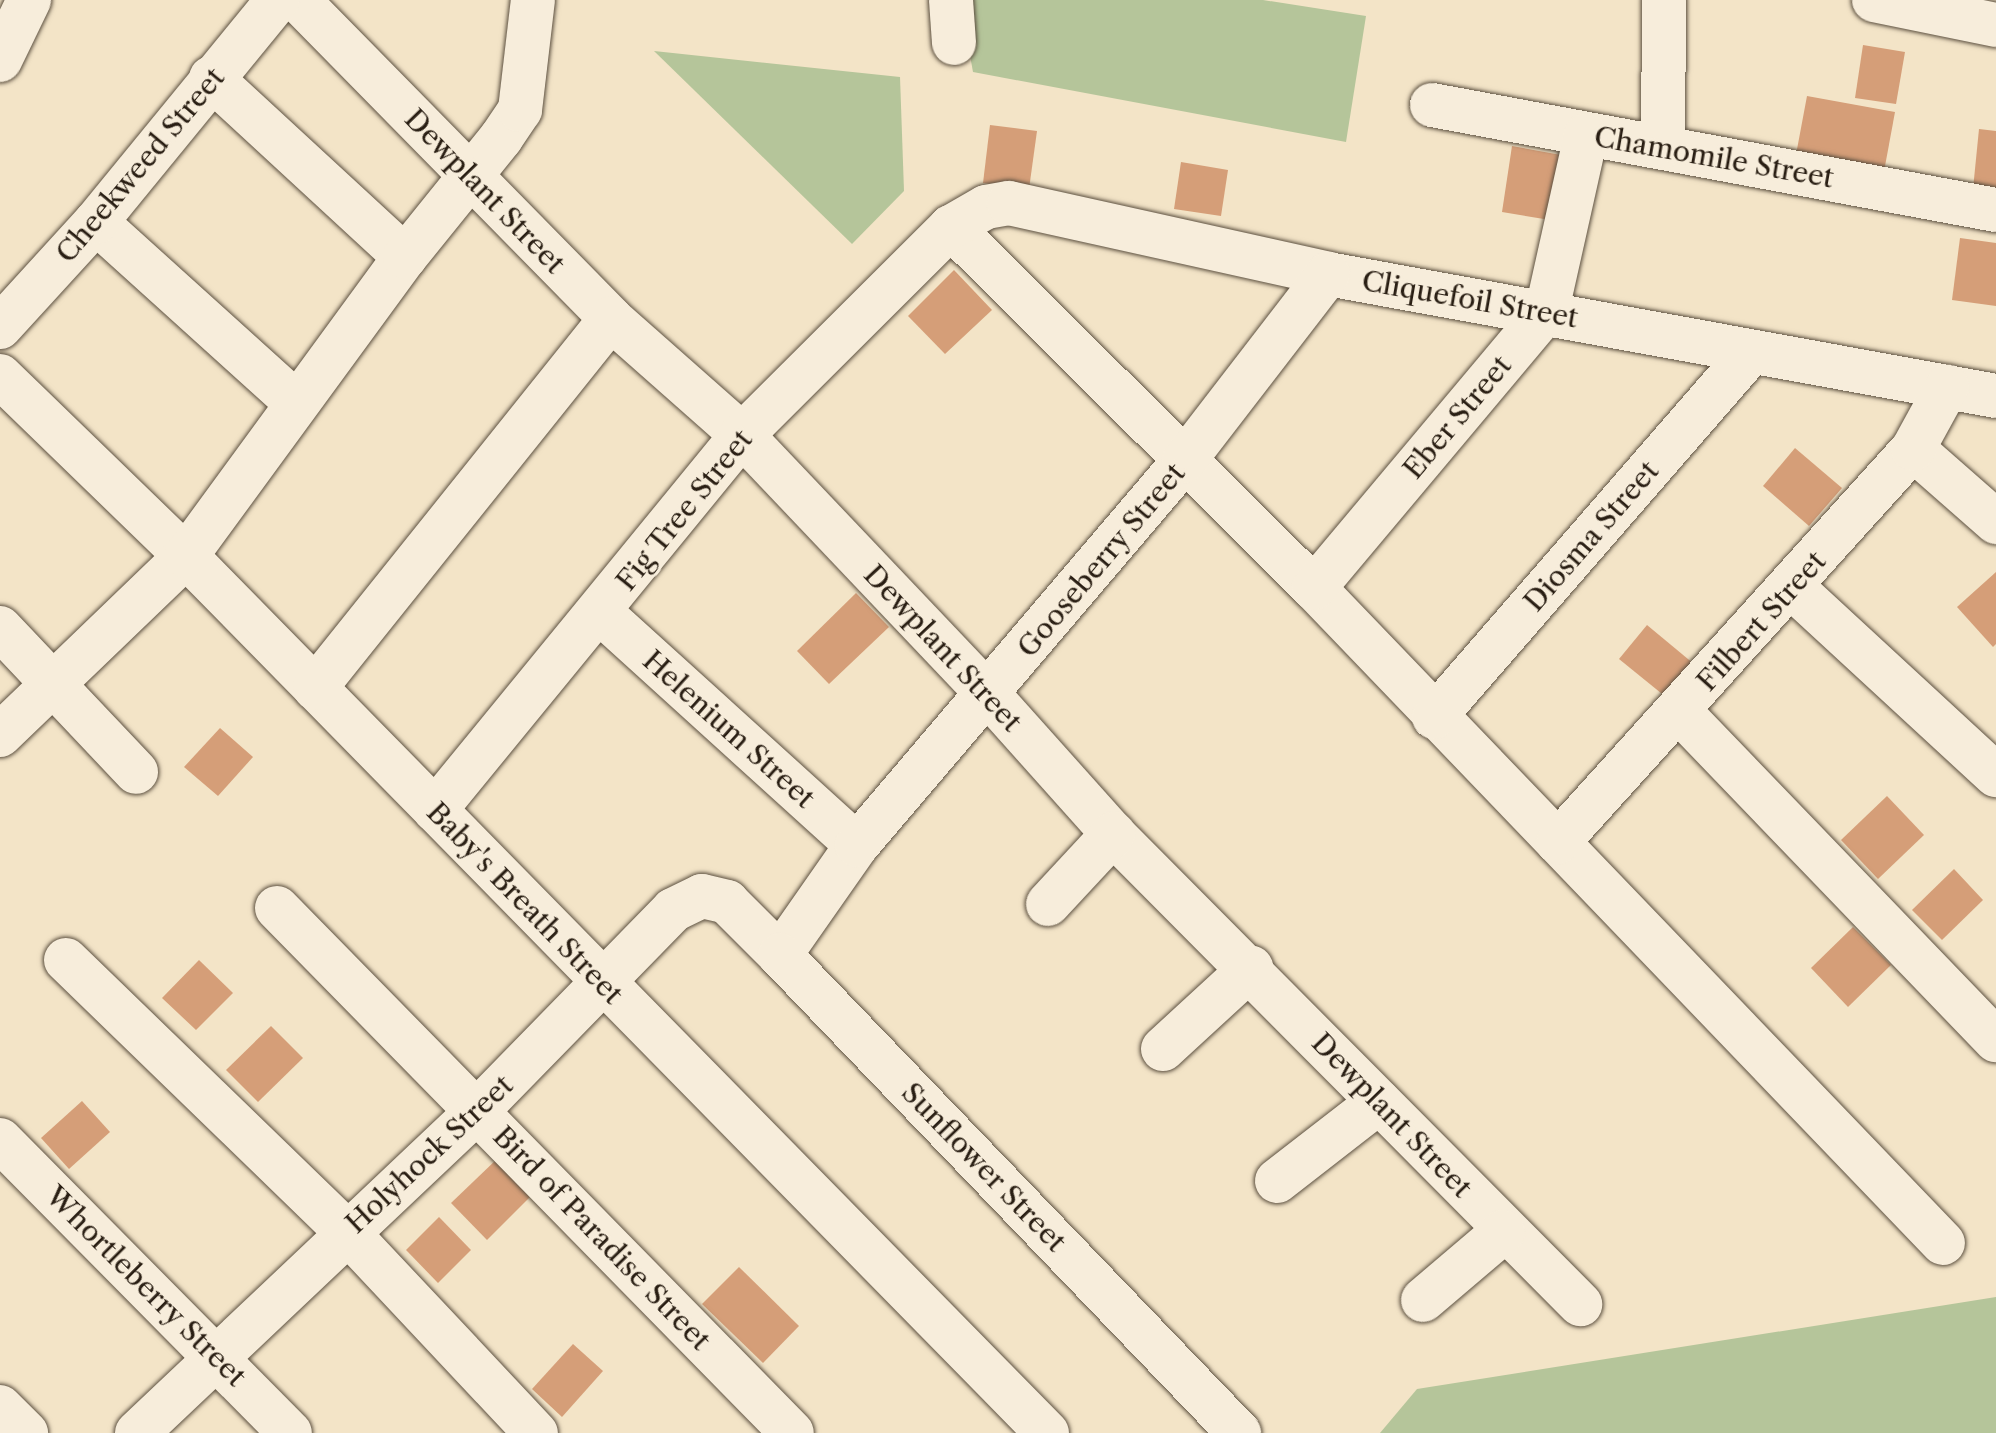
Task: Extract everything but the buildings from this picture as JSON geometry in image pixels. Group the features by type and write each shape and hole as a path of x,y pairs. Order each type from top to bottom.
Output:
{"street":[{"name":"Cheekweed Street","path":"0,327 96,222 278,0"},
{"name":"Dewplant Street","path":"298,0 611,319 742,435 988,694 1113,834 1251,968 1503,1232 1580,1304"},
{"path":"0,735 186,556 405,257 520,110 530,63 533,0"},
{"path":"951,0 954,43"},
{"path":"1663,146 1664,0"},
{"path":"1874,0 1921,4 1996,25"},
{"path":"0,60 25,2"},
{"path":"211,78 405,257"},
{"name":"Chamomile Street","path":"1432,105 1996,210"},
{"name":"Eber Street","path":"1314,588 1547,310 1586,135"},
{"name":"Cliquefoil Street","path":"951,227 986,207 1009,203 1328,274 1547,310 1749,354 1996,396"},
{"path":"96,222 296,403"},
{"path":"951,227 1314,588 1434,717 1943,1243"},
{"name":"Fig Tree Street","path":"435,810 601,613 742,435 951,227"},
{"name":"Gooseberry Street","path":"780,955 857,845 1184,461 1328,274"},
{"path":"315,688 611,319"},
{"name":"Diosma Street","path":"1434,717 1749,354"},
{"name":"Baby's Breath Street","path":"0,376 186,556 1047,1433"},
{"name":"Filbert Street","path":"1558,842 1793,588 1913,449 1947,387"},
{"path":"1913,449 1996,522"},
{"path":"1793,588 1996,775"},
{"name":"Helenium Street","path":"601,613 857,845"},
{"path":"0,628 136,772"},
{"path":"1679,711 1996,1040"},
{"path":"1048,904 1113,834"},
{"name":"Holyhock Street","path":"137,1433 215,1355 478,1110 673,910 702,896 727,902"},
{"name":"Sunflower Street","path":"727,902 1239,1433"},
{"name":"Bird of Paradise Street","path":"277,908 792,1433"},
{"path":"66,960 347,1232 536,1433"},
{"path":"1163,1049 1251,968"},
{"path":"1277,1181 1379,1102"},
{"name":"Whortleberry Street","path":"0,1140 290,1433"},
{"path":"1423,1300 1503,1232"},
{"path":"0,1407 26,1433"}],"green space":[{"path":"960,0 1263,0 1366,16 1346,142 973,72"},
{"path":"654,51 900,77 904,191 852,244"},
{"path":"1996,1297 1996,1433 1380,1433 1417,1389"}]}
